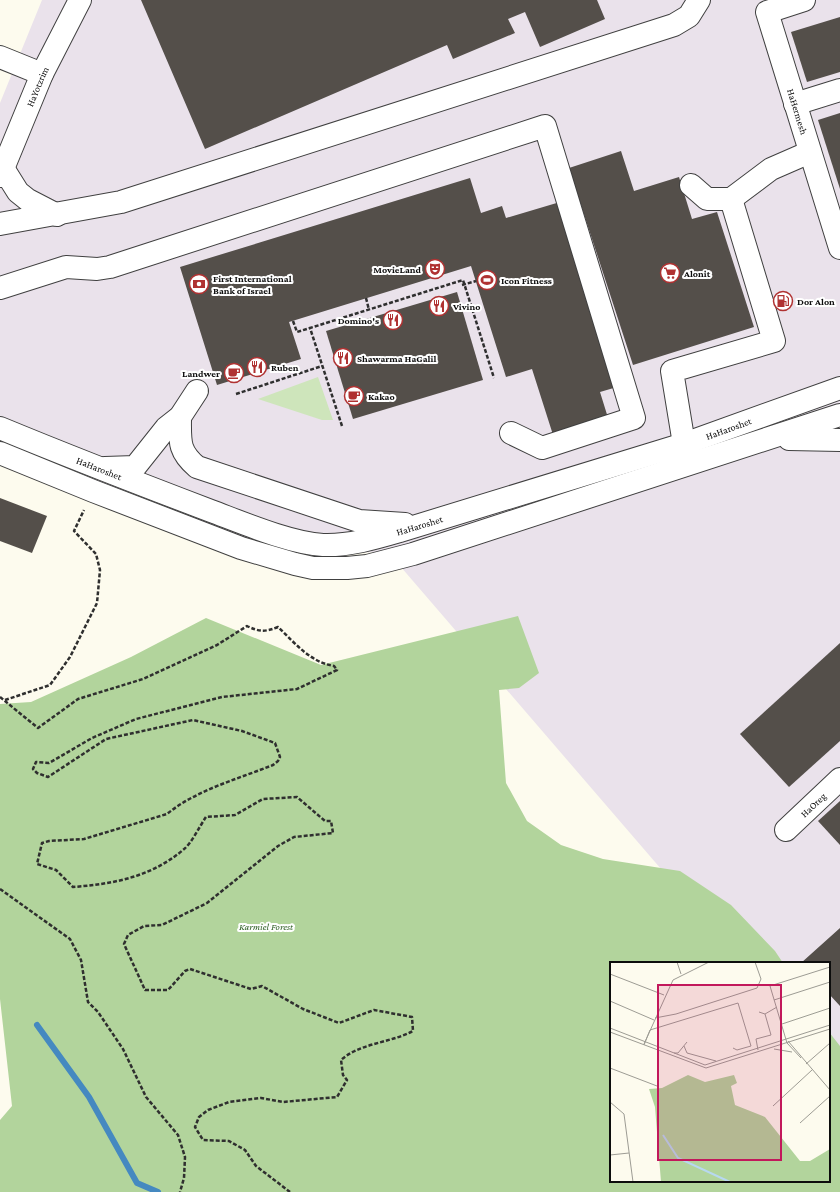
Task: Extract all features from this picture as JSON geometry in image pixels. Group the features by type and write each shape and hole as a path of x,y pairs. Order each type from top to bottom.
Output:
{"street":[{"name":"HaYotzrim","path":"2,172 42,74 80,0"},
{"path":"0,224 57,215 121,202 674,25 689,16 699,0"},
{"name":"HaHermesh","path":"804,0 767,12 840,248"},
{"path":"0,57 42,74"},
{"path":"795,104 840,90"},
{"path":"3,283 66,267 97,269 110,267 545,126 634,418 542,448 512,433"},
{"path":"691,185 707,199 731,199 771,168 810,152"},
{"path":"2,172 18,192 28,200 57,215"},
{"path":"684,444 672,371 774,341 731,199"},
{"name":"HaHaroshet","path":"0,428 98,468 260,529 308,543 324,545 372,539 684,444 840,388"},
{"path":"98,468 135,466 166,428 180,417 197,391"},
{"path":"0,453 93,491 241,548 313,568 346,568 367,566 413,554 840,415"},
{"path":"180,417 180,436 184,454 197,467 359,521 420,524"},
{"path":"768,439 840,440"},
{"name":"HaOreg","path":"786,830 840,780"}],"path":[{"path":"293,321 297,332 463,280 463,285 494,378"},
{"path":"463,285 476,281"},
{"path":"366,298 369,310"},
{"path":"310,328 342,426"},
{"path":"236,394 322,366"},
{"path":"5,700 50,685 70,657 97,603 100,570 96,554 74,531 93,491"},
{"path":"0,697 38,728 78,699 143,679 218,646 247,626 258,632 268,632 278,627 309,656 322,664 334,666 337,670 297,689 222,697 136,719 92,738 49,763 36,762 34,768 37,773 48,777 106,739 193,720 242,731 275,743 280,756 278,761 273,765 194,796 177,805 167,814 84,839 50,841 42,843 37,864 56,870 73,887 97,885 142,875 184,850 206,817 235,815 264,799 297,797 325,821 330,821 332,833 294,837 278,846 207,903 162,925 144,926 128,936 124,944 145,990 168,990 185,971 190,969 251,989 262,986 303,1009 339,1023 374,1010 412,1017 413,1031 400,1038 350,1052 342,1060 343,1076 347,1080 337,1097 283,1102 261,1098 229,1102 208,1110 199,1117 195,1127 203,1140 229,1141 245,1150 256,1166 290,1192"},
{"path":"0,889 70,939 81,960 88,1002 98,1012 123,1049 146,1097 178,1135 185,1157 184,1178 180,1192"}],"shaded area":[{"path":"42,0 840,0 840,1077 830,1065 830,962 741,962 388,552 276,554 0,448 0,103"}],"green space":[{"path":"318,377 333,420 322,420 258,399"},
{"name":"Karmiel Forest","path":"518,616 539,673 519,688 499,690 506,783 527,821 561,845 603,859 680,871 731,905 775,951 782,962 610,962 610,1182 830,1182 830,1033 840,1046 840,1192 0,1192 0,1120 12,1106 0,999 0,704 31,702 131,657 206,618 321,665"}],"building":[{"path":"141,0 597,0 605,19 540,47 525,12 508,19 515,33 453,59 447,45 205,149"},
{"path":"840,17 840,72 807,82 791,32"},
{"path":"840,113 840,189 818,120"},
{"name":"Alonit","path":"621,151 634,191 679,177 692,219 717,212 754,327 633,365 569,168"},
{"path":"470,178 481,213 502,206 506,218 560,202 617,387 600,392 609,421 554,438 532,369 506,377 471,266 289,322 301,359 217,385 180,267"},
{"path":"457,292 483,380 353,419 326,331"},
{"path":"0,498 47,516 32,553 0,541"},
{"path":"840,643 840,741 789,787 740,734"},
{"path":"840,801 840,845 818,821"},
{"path":"840,928 840,1006 830,995 830,962 802,962"}],"waterway":[{"path":"37,1025 89,1097 137,1183 158,1192"}],"place":[{"name":"MovieLand","path":"435,269"},
{"name":"Alonit","path":"670,273"},
{"name":"Icon Fitness","path":"487,280"},
{"name":"First International Bank of Israel","path":"199,284"},
{"name":"Dor Alon","path":"783,301"},
{"name":"Vivino","path":"439,306"},
{"name":"Domino's","path":"393,320"},
{"name":"Shawarma HaGalil","path":"343,358"},
{"name":"Ruben","path":"257,367"},
{"name":"Landwer","path":"234,373"},
{"name":"Kakao","path":"354,396"}]}
